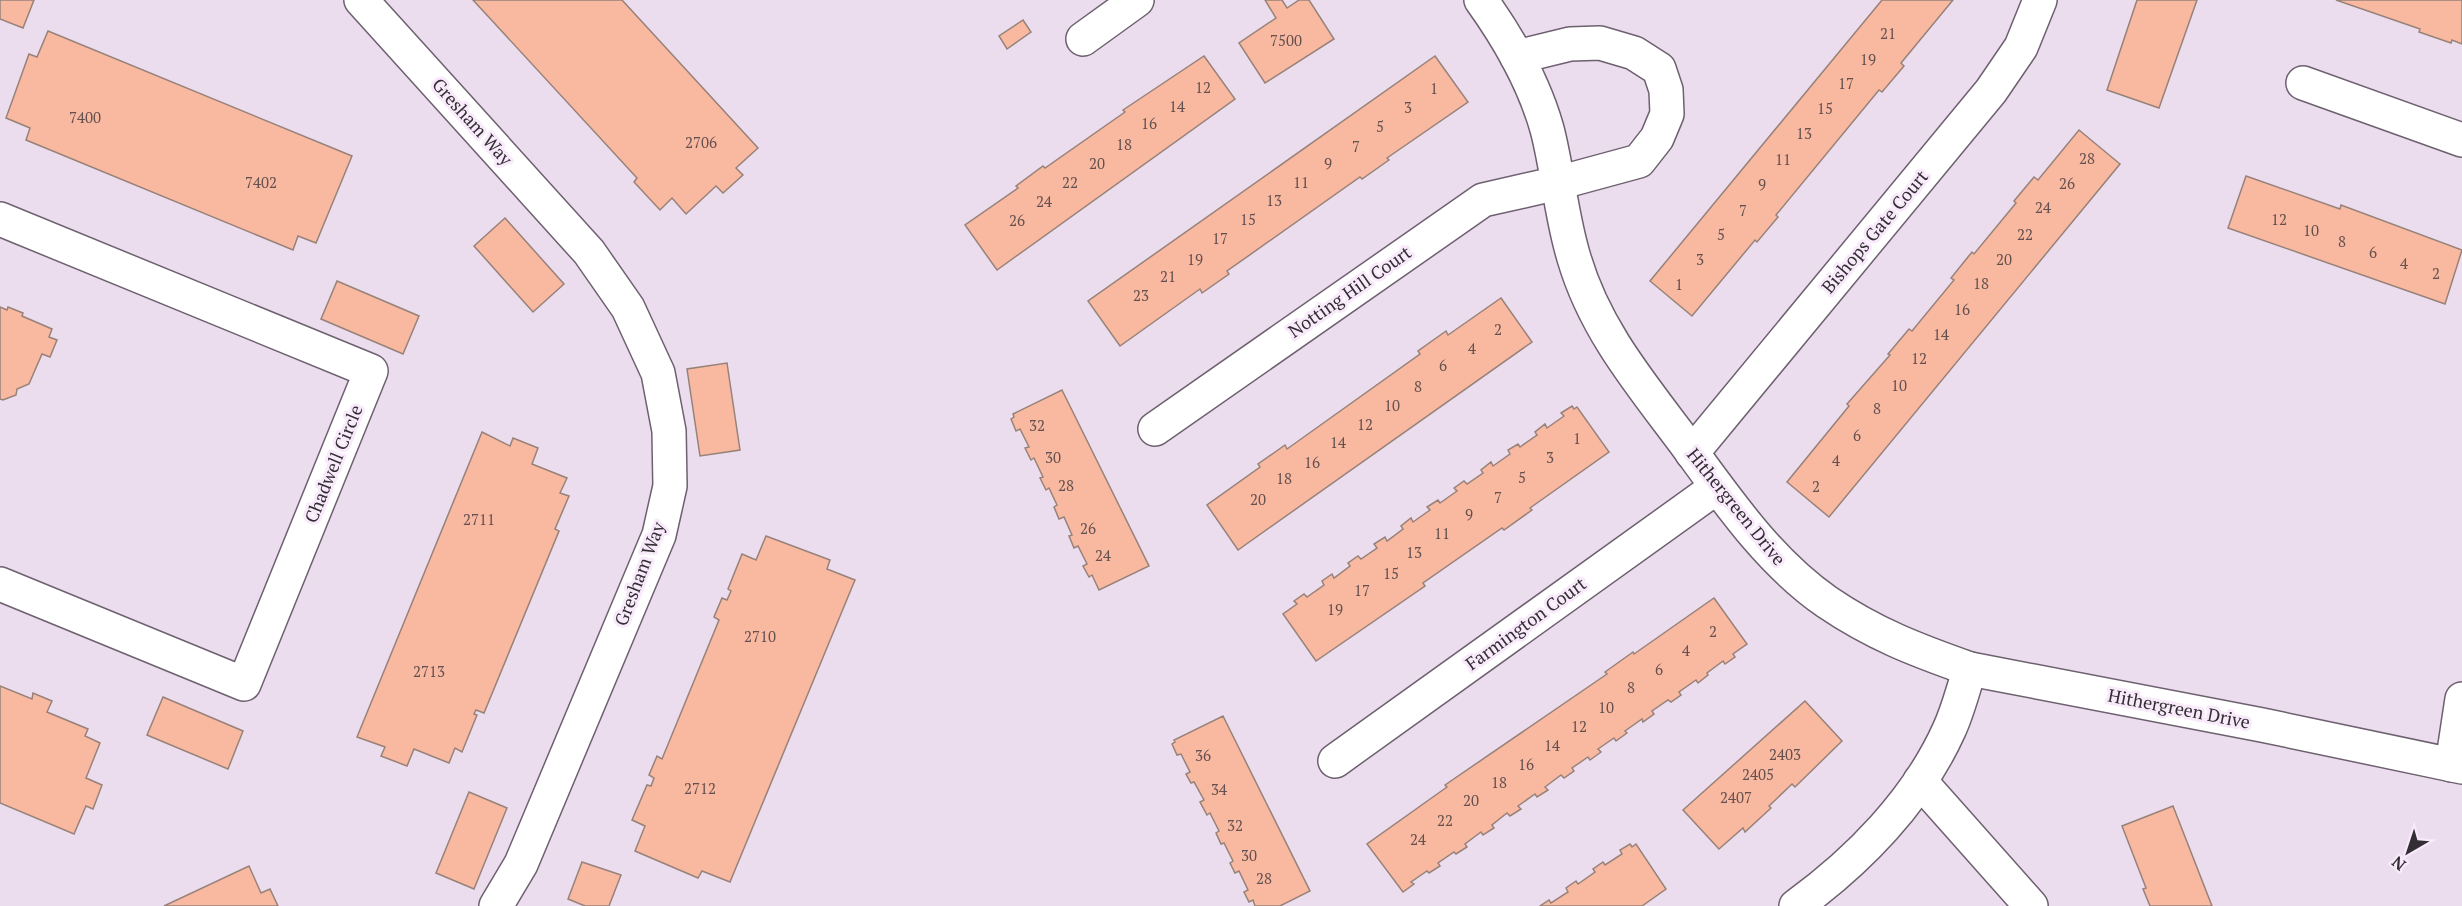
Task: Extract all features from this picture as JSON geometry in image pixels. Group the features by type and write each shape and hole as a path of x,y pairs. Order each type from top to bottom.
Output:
{"street":[{"name":"Gresham Way","path":"361,0 590,252 628,308 658,373 669,431 670,486 659,535 521,864 496,906"},
{"path":"1083,39 1137,0"},
{"name":"Hithergreen Drive","path":"1481,0 1517,57 1535,93 1544,120 1574,257 1604,329 1748,527 1785,567 1825,601 1877,633 1970,669 2262,725 2457,766"},
{"name":"Bishops Gate Court","path":"1692,453 1991,91 2021,47 2040,0"},
{"name":"Notting Hill Court","path":"1155,429 1483,200 1639,161 1657,138 1667,114 1666,90 1659,69 1634,53 1600,43 1570,44 1517,57"},
{"path":"2303,83 2462,140"},
{"name":"Chadwell Circle","path":"0,219 371,371 244,684 0,584"},
{"name":"Farmington Court","path":"1335,761 1717,487"},
{"path":"1796,906 1855,857 1892,818 1920,781 1950,729 1970,669"},
{"path":"2457,766 2462,699"},
{"path":"1920,781 2031,906"}],"building":[{"path":"0,0 34,0 23,28 0,19"},
{"path":"473,0 622,0 758,148 736,168 743,175 723,193 716,186 686,214 672,198 660,210 634,182 637,178"},
{"path":"1265,0 1282,0 1287,8 1299,0 1309,0 1334,39 1265,83 1239,43 1276,18"},
{"path":"1882,0 1953,0 1901,63 1904,66 1882,92 1879,90 1776,215 1778,217 1757,242 1755,240 1692,316 1650,281"},
{"path":"2137,0 2197,0 2159,108 2107,90"},
{"path":"2336,0 2462,0 2462,44 2452,40 2451,43 2419,32 2420,29"},
{"path":"1023,20 1031,32 1007,49 999,36"},
{"path":"48,31 352,156 316,243 298,236 293,250 26,140 30,128 6,118 29,54 37,57"},
{"path":"1204,56 1235,99 997,270 965,225 1018,188 1016,186 1043,166 1045,168 1125,112 1123,110"},
{"path":"1435,56 1468,102 1387,158 1389,160 1362,179 1360,177 1227,271 1229,274 1202,293 1200,289 1120,346 1088,301"},
{"path":"2079,130 2120,164 1829,517 1787,482 1849,406 1847,404 1890,355 1888,354 1909,329 1912,331 1954,280 1951,278 2016,203 2014,201 2034,177 2038,180"},
{"path":"2246,176 2340,209 2341,205 2462,250 2445,304 2228,228"},
{"path":"505,218 564,284 533,312 474,246"},
{"path":"337,281 419,316 403,354 321,319"},
{"path":"1501,298 1532,342 1238,550 1207,505 1260,467 1258,464 1285,445 1287,449 1420,354 1418,351 1446,331 1448,335"},
{"path":"0,307 7,310 8,307 23,313 22,316 52,329 49,337 57,340 50,357 42,354 29,384 17,389 16,395 3,400 0,399"},
{"path":"727,363 740,450 700,456 687,369"},
{"path":"1062,390 1149,566 1099,590 1092,575 1089,577 1083,566 1087,564 1078,546 1074,548 1069,536 1072,535 1064,517 1059,519 1054,507 1057,505 1049,488 1046,490 1040,478 1043,477 1034,458 1031,460 1025,448 1029,447 1020,429 1016,431 1011,419 1014,417 1013,414"},
{"path":"1572,406 1574,409 1577,407 1609,452 1530,508 1532,510 1504,530 1502,528 1423,583 1425,586 1316,661 1283,614 1297,604 1294,601 1304,594 1307,597 1324,585 1322,581 1332,574 1334,578 1350,566 1348,563 1358,556 1361,559 1377,548 1374,544 1385,537 1387,541 1403,529 1401,526 1411,518 1413,522 1430,510 1427,507 1438,500 1440,503 1457,491 1454,488 1464,481 1467,484 1483,473 1481,470 1491,462 1493,466 1510,454 1508,450 1518,444 1520,447 1537,435 1535,432 1545,424 1547,428 1564,416 1561,413"},
{"path":"482,432 510,446 513,438 538,448 532,464 567,478 560,493 569,496 555,529 559,531 484,713 476,710 474,714 477,715 462,752 455,748 449,763 414,749 407,766 381,756 385,747 357,737"},
{"path":"766,536 830,560 827,569 855,580 730,882 702,871 698,878 635,851 645,826 632,820 647,785 651,786 654,778 649,775 657,756 662,759 719,620 714,617 722,598 727,600 731,591 728,589 742,554 756,560"},
{"path":"1714,598 1747,644 1733,654 1735,657 1725,664 1723,661 1698,683 1696,680 1679,692 1681,695 1671,702 1668,700 1652,711 1654,714 1625,731 1627,733 1616,741 1614,738 1598,749 1601,752 1590,760 1588,757 1572,768 1574,771 1564,778 1561,775 1545,787 1548,790 1537,797 1535,794 1518,806 1521,809 1510,816 1507,813 1492,825 1494,828 1483,835 1481,832 1465,844 1467,847 1456,854 1454,852 1438,863 1440,866 1429,873 1427,871 1411,882 1414,884 1403,892 1367,844 1447,787 1445,785 1607,674 1605,672 1633,652 1634,654"},
{"path":"0,686 32,699 33,693 52,701 47,712 88,729 85,736 100,743 86,778 102,785 93,809 86,806 74,834 0,803"},
{"path":"163,697 243,731 228,769 147,735"},
{"path":"1805,701 1842,741 1795,787 1792,784 1745,832 1743,828 1719,849 1683,810"},
{"path":"1223,716 1310,891 1280,906 1255,906 1253,900 1249,902 1244,892 1248,890 1239,871 1235,873 1230,863 1233,861 1216,833 1219,831 1210,813 1207,815 1200,802 1204,800 1194,782 1191,783 1186,774 1190,772 1181,754 1177,755 1172,744 1174,740"},
{"path":"469,792 507,808 474,889 436,873"},
{"path":"2173,806 2212,906 2150,906 2143,889 2146,888 2122,826"},
{"path":"1630,844 1632,847 1636,844 1666,889 1642,906 1540,906 1549,900 1551,903 1568,892 1566,888 1576,881 1578,884 1595,872 1593,869 1603,862 1605,865 1622,854 1620,850"},
{"path":"582,862 621,875 609,906 585,906 568,899"},
{"path":"249,866 261,893 270,889 278,906 164,906"}]}
